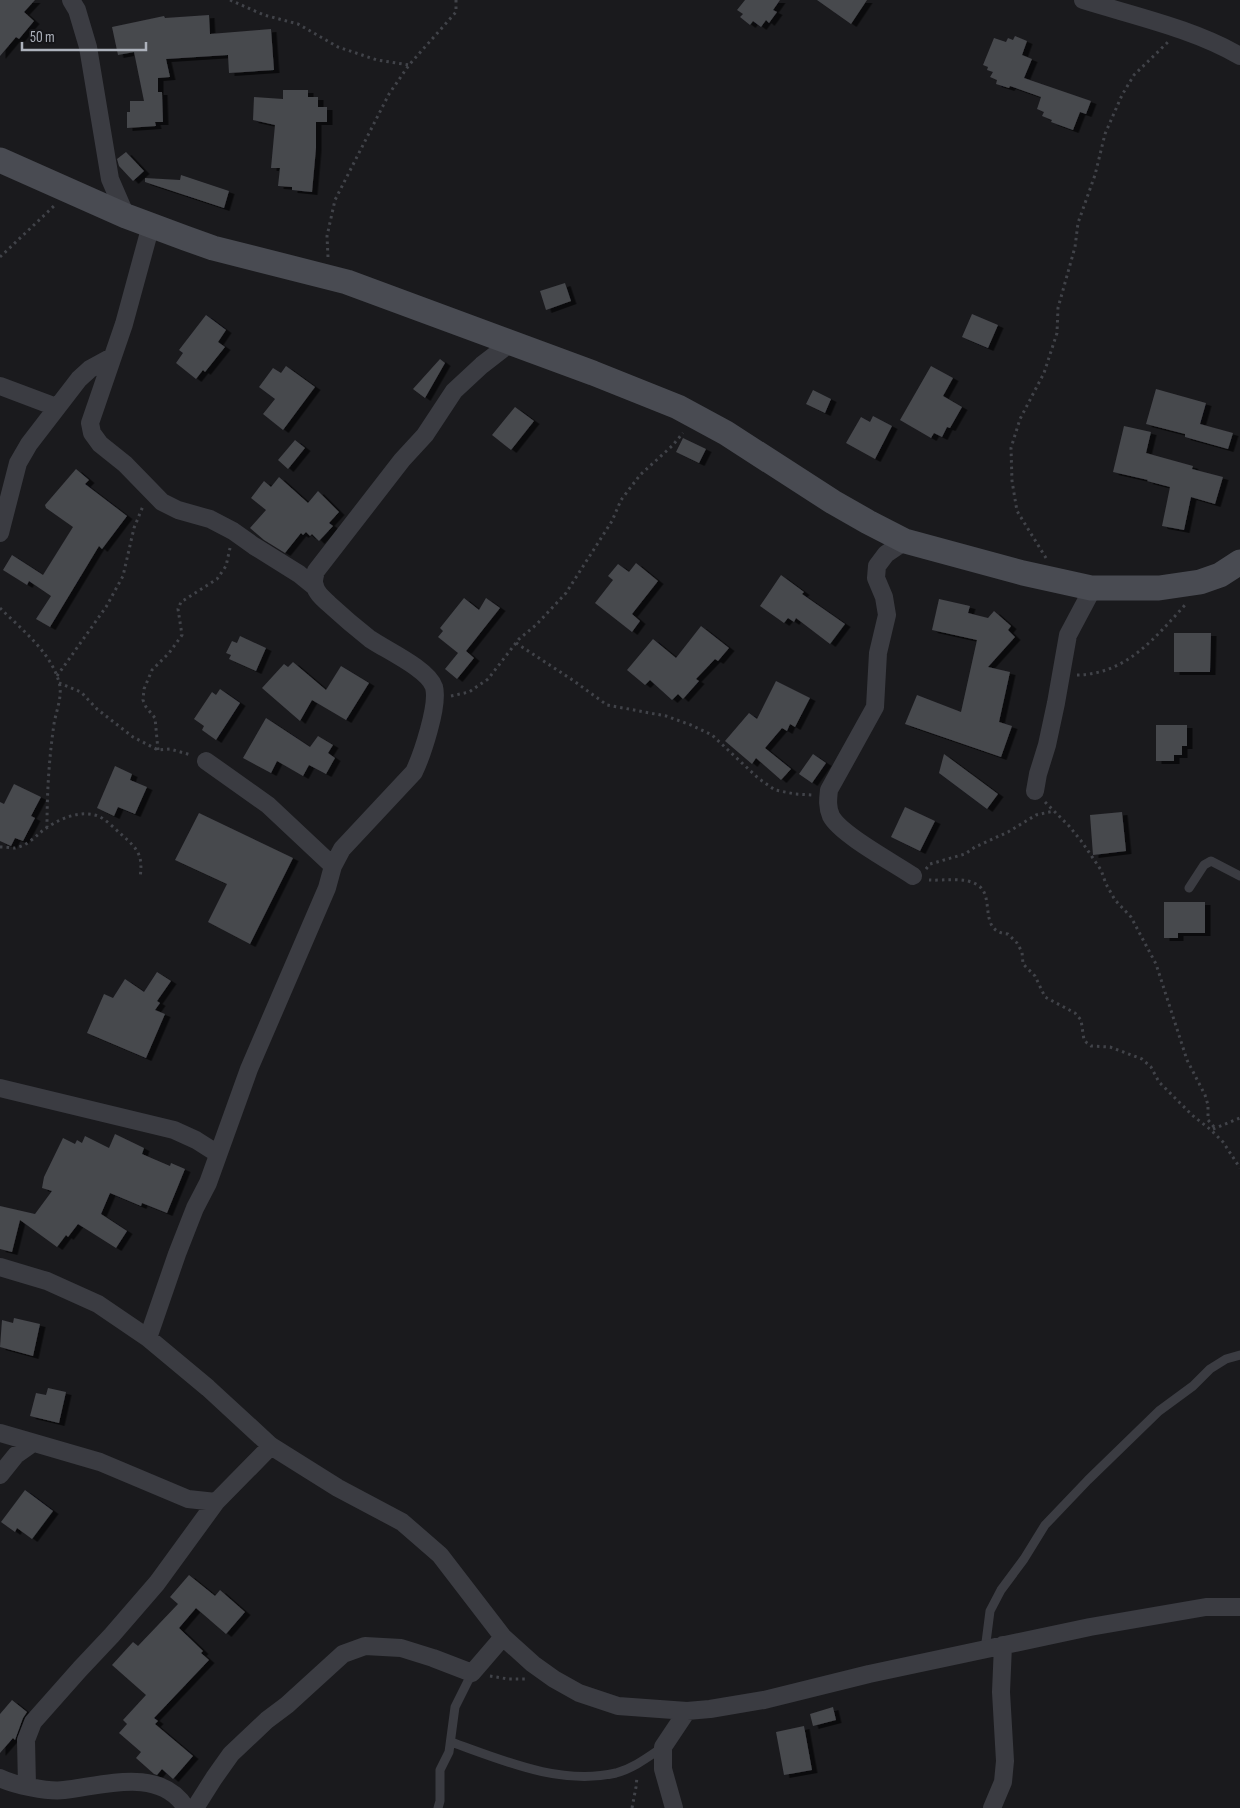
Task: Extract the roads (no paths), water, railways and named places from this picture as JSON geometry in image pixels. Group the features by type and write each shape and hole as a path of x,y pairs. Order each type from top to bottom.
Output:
{"street":[{"path":"71,0 77,10 88,47 110,179 126,216"},
{"path":"1082,0 1181,31 1228,49 1240,56"},
{"path":"0,160 126,216 213,248 347,282 512,342 678,407 726,433 850,512 906,541 1093,588 1159,588 1208,579 1220,575 1240,562"},
{"path":"148,1338 195,1208 208,1183 250,1069 327,888 333,866 342,849 414,772 422,757 436,700 433,686 428,678 406,661 371,640 322,597 300,574 254,546 234,531 210,519 178,510 162,502 124,464 100,444 92,433 90,423 124,324 151,225"},
{"path":"314,587 316,571 402,460 425,435 454,391 482,365 512,342"},
{"path":"0,533 18,463 29,444 83,374 112,357"},
{"path":"0,386 56,407"},
{"path":"906,541 886,554 877,566 876,578 884,598 887,615 878,653 875,707 829,790 827,804 832,818 846,833 915,877"},
{"path":"1035,791 1047,745 1068,635 1093,588"},
{"path":"206,761 268,805 333,866"},
{"path":"0,1088 174,1130 196,1140 218,1154"},
{"path":"0,1267 47,1281 98,1304 148,1338 208,1388 271,1446 338,1488 402,1522 440,1555 503,1637 533,1664 579,1693 618,1706 687,1711 710,1710 764,1700 869,1674 1003,1645 1158,1614 1206,1607 1240,1607"},
{"path":"0,1433 100,1462 188,1499 216,1502"},
{"path":"0,1475 16,1455 33,1443"},
{"path":"28,1786 26,1740 33,1722 157,1583 216,1502 271,1446"},
{"path":"195,1808 231,1754 343,1654 365,1646 401,1648 472,1673 503,1637"},
{"path":"992,1808 1003,1782 1005,1761 1001,1692 1003,1645"},
{"path":"674,1808 663,1769 663,1747 687,1711"},
{"path":"0,1778 48,1790 63,1790 106,1783 143,1783 158,1786 172,1792 186,1808"}],"lane":[{"path":"1189,888 1204,865 1212,861 1240,876"},
{"path":"985,1650 990,1611 1001,1590 1046,1525 1088,1480 1159,1411 1192,1386 1210,1369 1226,1359 1240,1355"},
{"path":"438,1808 440,1800 440,1770 451,1742 455,1707 472,1673"},
{"path":"451,1742 533,1769 562,1775 587,1776 616,1773 636,1765 663,1747"}]}
